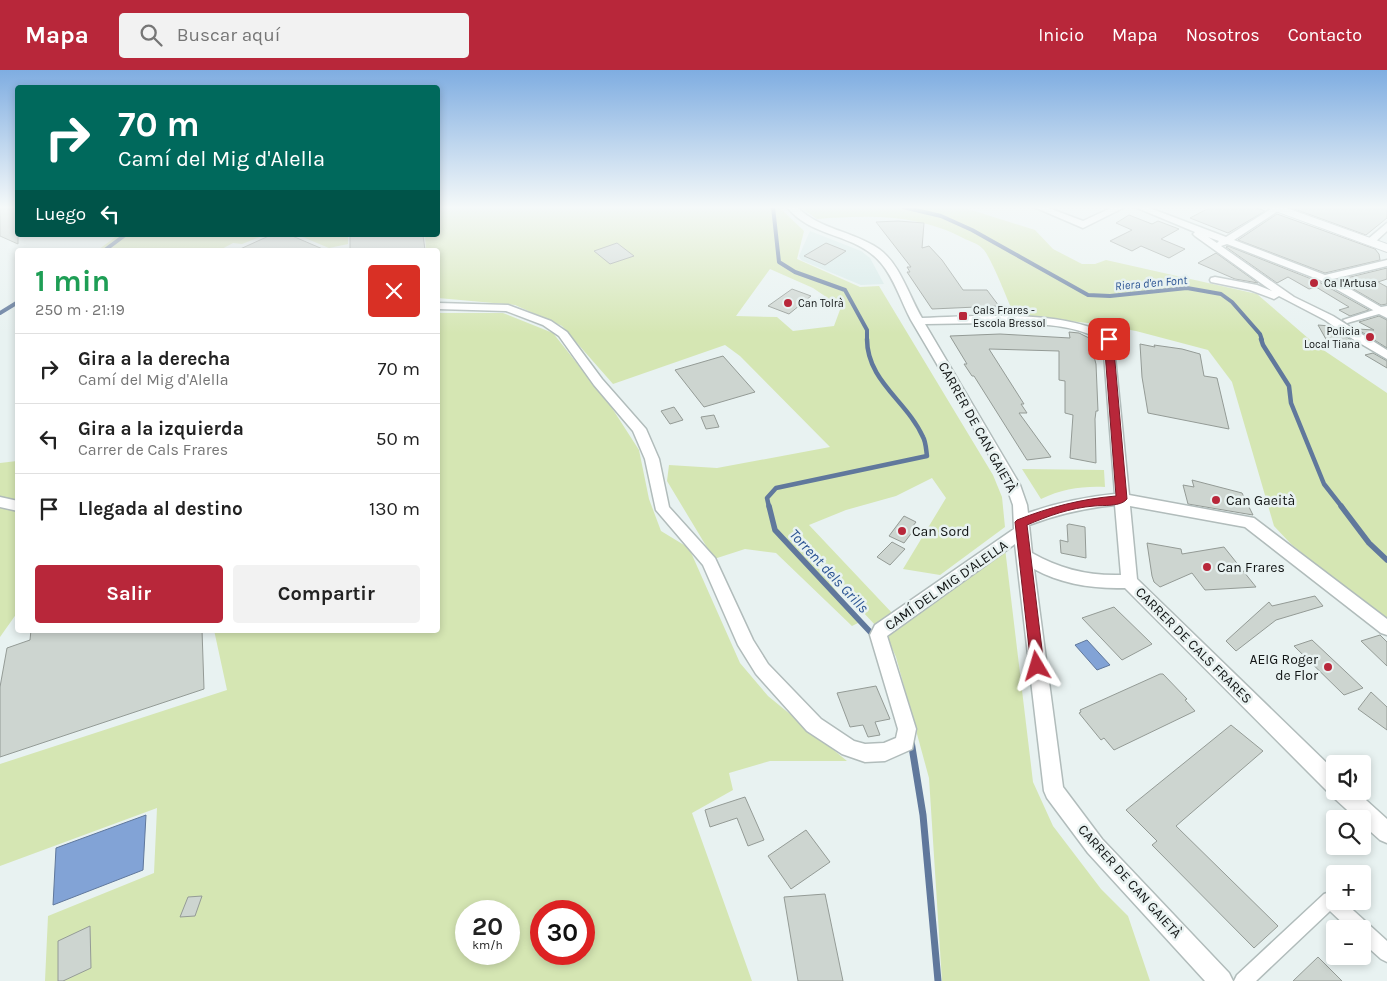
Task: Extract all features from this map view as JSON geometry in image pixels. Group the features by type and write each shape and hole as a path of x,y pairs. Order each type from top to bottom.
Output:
{"street":[{"name":"CARRER DE CAN GAIETÀ","path":"872,250 885,262 1013,485 1020,506 1024,556 1054,791 1095,846 1221,981"},
{"path":"1219,250 1290,299 1342,322 1387,354"},
{"path":"1251,250 1324,278 1385,312"},
{"path":"1324,278 1387,263"},
{"path":"1216,280 1253,287 1319,318 1342,322 1385,312"},
{"name":"CAMÍ DEL MIG D'ALELLA","path":"440,306 508,308 547,323 563,334 598,382 639,429 646,440 663,510 709,562 754,659 814,725 848,748 865,753 885,752 905,743 907,729 878,635 881,630 1021,527 1052,510 1088,502 1122,499 1249,522 1387,628"},
{"name":"CARRER DE CALS FRARES","path":"918,321 965,319 1025,321 1089,328 1102,332 1110,343 1129,581 1326,776"},
{"path":"0,502 15,505"},
{"path":"1024,556 1051,571 1111,582 1129,581"},
{"path":"1351,800 1387,833"},
{"path":"1243,981 1330,900 1351,920"},
{"path":"1371,938 1387,953"}],"shaded area":[{"path":"802,250 857,250 870,258 884,284 861,285 801,260 799,256"}],"green space":[{"path":"440,250 799,250 797,259 860,287 879,286 993,475 1002,497 1005,527 940,575 903,569 946,498 932,478 896,496 846,510 809,525 893,614 876,626 805,550 860,622 852,626 776,553 745,549 714,559 667,481 669,465 717,468 830,447 740,356 725,345 613,384 562,326 515,305 440,298","holes":["770,269 813,288 841,307 834,326 793,331 777,317 736,316"]},
{"path":"983,250 1054,250 1082,264 1095,264 1106,260 1257,294 1316,345 1387,393 1387,622 1291,544 1274,526 1232,382 1208,350 1136,331 1097,324 1014,315"},
{"path":"440,313 503,313 553,333 610,405 639,450 649,499 661,531 689,548 740,663 768,696 847,761 770,761 729,773 733,790 692,813 752,981 45,981 48,916 154,873 157,808 0,866 0,764 227,690 215,633 440,633"},
{"path":"15,461 15,616 0,637 0,463"},
{"path":"1022,469 1104,470 1105,487 1072,489 1041,499"},
{"path":"1005,548 1033,782 1053,826 1101,889 1128,916 1150,981 942,981 929,778 896,657 886,635 922,611"}],"water":[{"path":"1087,640 1110,665 1097,670 1075,645"},
{"path":"146,815 143,870 53,905 56,848"}],"building":[{"path":"626,250 634,256 610,264 594,251"},
{"path":"815,250 846,251 825,265 804,256"},
{"path":"897,250 932,250 963,290 987,290 999,306 932,309 907,272 910,272 907,267 911,267"},
{"path":"1149,250 1184,250 1169,258"},
{"path":"1230,250 1237,250 1319,282 1369,310 1350,316 1339,310 1349,307 1316,287 1309,289 1288,277 1277,283"},
{"path":"1263,250 1375,250 1379,254 1380,260 1325,273"},
{"path":"1216,253 1258,283 1235,279 1198,263"},
{"path":"1387,268 1387,279 1378,282 1387,287 1387,304 1381,305 1338,280"},
{"name":"Can Tolrà","path":"792,289 811,296 789,314 768,306"},
{"path":"1379,316 1387,320 1387,348 1357,329 1374,330 1359,322"},
{"path":"1318,325 1330,326 1359,345 1327,341"},
{"path":"1069,332 1079,333 1089,338 1096,364 1098,411 1096,411 1095,419 1096,463 1070,458 1073,415 1065,413 1065,381 1059,380 1059,351 989,349 1024,404 1021,404 1027,413 1019,413 1051,457 1027,460 974,376 972,376 964,364 967,364 950,336 1000,334 1070,338"},
{"path":"1140,344 1182,349 1200,354 1204,376 1217,378 1229,429 1148,413 1142,377"},
{"path":"1373,353 1387,361 1387,368 1365,355"},
{"path":"723,356 755,392 704,407 675,370"},
{"path":"674,407 683,420 670,424 661,411"},
{"path":"714,415 719,427 706,429 701,417"},
{"name":"Can Gaeità","path":"1192,480 1242,493 1253,515 1188,504 1183,485 1194,487"},
{"name":"Can Sord","path":"904,516 916,522 913,526 916,527 904,543 889,536"},
{"path":"1067,525 1085,527 1086,558 1061,553 1060,540 1068,542"},
{"path":"892,542 905,549 890,565 877,557"},
{"name":"Can Frares","path":"1147,543 1181,549 1182,554 1224,547 1256,587 1205,590 1192,573 1160,587 1154,582 1152,576"},
{"path":"1315,596 1323,606 1276,620 1236,651 1226,641 1269,602 1272,606"},
{"path":"1114,607 1152,644 1122,660 1082,618"},
{"path":"31,633 202,633 204,689 0,757 0,687 7,648 30,640"},
{"path":"1380,635 1387,642 1387,666 1361,641"},
{"name":"AEIG Roger de Flor","path":"1312,640 1363,688 1344,695 1294,646"},
{"path":"1163,674 1187,699 1185,700 1195,711 1114,750 1104,738 1101,740 1079,713 1081,712 1080,710"},
{"path":"876,686 890,719 875,722 880,735 868,737 863,725 850,727 837,693"},
{"path":"1371,692 1387,707 1387,730 1358,709"},
{"path":"1231,725 1263,751 1176,826 1278,926 1254,948 1152,845 1157,841 1126,810"},
{"path":"745,797 764,840 748,846 737,818 710,827 705,810"},
{"path":"806,830 830,862 791,889 768,856"},
{"path":"825,894 843,981 798,981 784,897"},
{"path":"202,896 195,916 180,917 188,897"},
{"path":"90,926 91,968 63,981 58,981 58,941"},
{"path":"1318,957 1342,981 1293,981"}],"waterway":[{"name":"Torrent dels Grills","path":"778,250 779,262 795,272 845,290 867,330 867,339"},
{"name":"Riera d'en Font","path":"1007,250 1088,295 1110,296 1187,288 1221,294 1232,302 1260,334 1262,340"},
{"path":"0,313 15,304"},
{"name":"Torrent dels Grills","path":"769,507 767,498 776,488 927,456 924,439 916,424 880,379 869,354 867,339"},
{"name":"Riera d'en Font","path":"1261,339 1289,386 1291,403 1324,484 1342,507"},
{"name":"Torrent dels Grills","path":"769,506 775,530 874,636"},
{"name":"Riera d'en Font","path":"1341,506 1369,543 1387,560"},
{"name":"Torrent dels Grills","path":"911,741 923,815 938,981"}],"place":[{"name":"Ca l'Artusa","path":"1314,283"},
{"name":"Can Tolrà","path":"788,303"},
{"name":"Cals Frares - Escola Bressol","path":"963,316"},
{"name":"Policia Local Tiana","path":"1370,337"},
{"name":"Can Gaeità","path":"1216,500"},
{"name":"Can Sord","path":"902,531"},
{"name":"Can Frares","path":"1207,567"},
{"name":"AEIG Roger de Flor","path":"1328,667"}],"route":[{"path":"1037,666 1021,522 1052,510 1088,502 1122,499 1109,339"}]}
